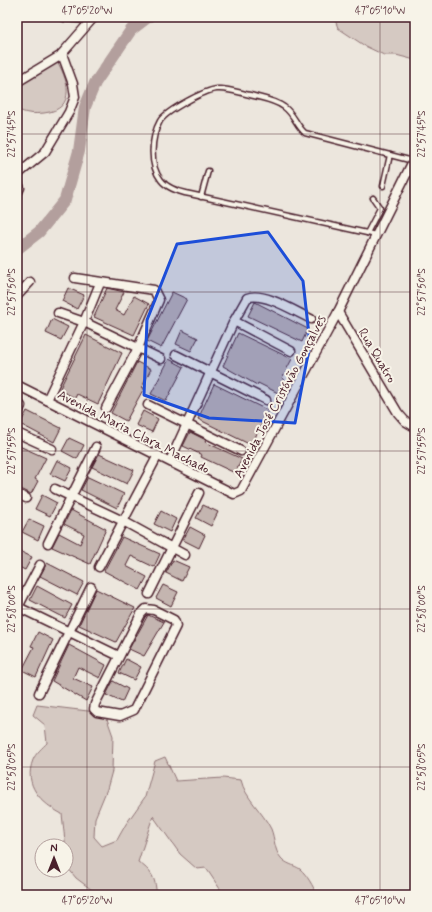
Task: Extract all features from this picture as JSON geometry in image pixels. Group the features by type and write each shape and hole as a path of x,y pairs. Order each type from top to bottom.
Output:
{"street":[{"path":"64,17 93,18"},
{"path":"17,82 46,66 62,54 93,18"},
{"path":"17,175 45,152 69,112 75,97 73,84 62,54"},
{"name":"Avenida José Cristóvão Gonçalves","path":"241,491 338,312 414,159"},
{"path":"75,278 154,290 159,300 138,348 106,408"},
{"path":"17,296 30,282"},
{"path":"47,400 84,322 100,283"},
{"path":"170,461 234,321 247,298 251,296 269,299 311,320"},
{"name":"Rua Quatro","path":"338,312 398,412 405,421 415,427"},
{"path":"58,313 84,322 161,359"},
{"path":"234,321 290,351"},
{"path":"176,355 266,400"},
{"name":"Avenida Maria Clara Machado","path":"17,385 234,494 241,491"},
{"path":"148,404 241,451"},
{"path":"17,414 21,406"},
{"path":"17,433 52,449"},
{"path":"48,543 96,447"},
{"path":"99,567 158,455"},
{"path":"55,489 123,521 185,555"},
{"path":"149,594 199,493"},
{"path":"17,494 26,498"},
{"path":"40,565 18,608 119,656"},
{"path":"39,693 91,587"},
{"path":"146,609 154,610 176,622 176,626 134,710 120,716 97,712 94,709 94,704 119,656 141,614 146,609"}],"lane":[{"path":"376,235 201,197 169,187 161,180 156,171 153,147 160,121 166,114 207,91 226,89 276,102 291,113 300,129 305,133 390,155 414,159"},
{"path":"383,186 390,155"},
{"path":"201,197 208,171"},
{"path":"17,175 22,188 17,198"},
{"path":"367,233 380,208 373,198"}],"highlighted area":[{"path":"268,232 303,281 310,344 295,423 209,418 144,395 147,320 177,244"}],"shaded area":[{"path":"334,17 415,17 415,60 396,55 384,55 365,46 338,28"},
{"path":"55,58 64,74 66,83 66,99 62,106 44,113 27,113 17,109 17,86"},
{"path":"37,705 88,711 107,719 113,736 112,771 107,789 95,818 94,837 102,846 117,840 145,797 155,761 165,757 176,781 223,778 241,780 246,793 268,823 279,855 285,862 303,871 317,895 224,895 206,868 197,869 180,854 153,816 138,862 150,872 154,880 156,895 99,895 74,876 74,838 65,838 62,814 54,810 41,799 32,785 30,777 33,760 37,753 47,743 45,725 33,715"}],"building":[{"path":"68,288 84,295 77,309 62,301"},
{"path":"107,288 124,292 115,310 124,315 134,296 149,304 134,335 94,317"},
{"path":"172,292 187,299 161,348 147,341"},
{"path":"255,302 308,329 302,342 248,316"},
{"path":"52,319 68,327 61,340 46,333"},
{"path":"182,330 198,338 191,351 176,344"},
{"path":"238,333 292,359 282,378 285,380 278,393 258,383 257,385 223,366"},
{"path":"86,335 122,353 98,404 77,394 75,398 59,390"},
{"path":"169,359 184,367 166,401 151,394"},
{"path":"137,362 151,369 142,387 144,388 126,421 111,413"},
{"path":"214,384 269,411 251,445 198,419"},
{"path":"27,411 61,428 54,442 20,424"},
{"path":"143,411 158,419 152,432 136,425"},
{"path":"190,432 206,440 205,442 242,459 235,473 201,457 202,455 183,446"},
{"path":"69,438 84,445 77,459 62,451"},
{"path":"17,445 46,458 35,479 38,481 31,494 17,487"},
{"path":"99,454 134,470 127,484 92,467"},
{"path":"57,460 72,468 65,481 50,474"},
{"path":"88,477 124,494 117,508 81,490"},
{"path":"42,495 57,503 50,516 35,509"},
{"path":"203,505 218,512 211,526 196,518"},
{"path":"71,510 106,529 90,564 52,547 59,533 80,544 84,534 64,524"},
{"path":"161,511 176,519 170,532 154,524"},
{"path":"29,519 44,526 38,540 22,532"},
{"path":"190,527 205,535 199,548 183,540"},
{"path":"122,537 160,554 154,567 131,556 126,566 147,577 140,590 104,571"},
{"path":"17,550 32,557 25,570 17,566"},
{"path":"173,560 189,567 182,581 166,573"},
{"path":"47,563 84,582 77,595 40,576"},
{"path":"163,585 178,592 171,606 156,598"},
{"path":"37,586 72,605 65,618 30,600"},
{"path":"96,589 135,608 116,642 79,625"},
{"path":"148,615 164,622 144,656 129,649"},
{"path":"38,632 53,640 36,677 22,670 34,647 31,646"},
{"path":"69,645 106,665 100,678 78,667 73,678 93,687 86,701 52,681"},
{"path":"126,659 141,667 134,680 119,673"},
{"path":"113,681 128,689 122,702 106,695"}],"waterway":[{"path":"17,249 39,232 65,200 79,151 85,107 95,83 131,30 148,17"}]}
